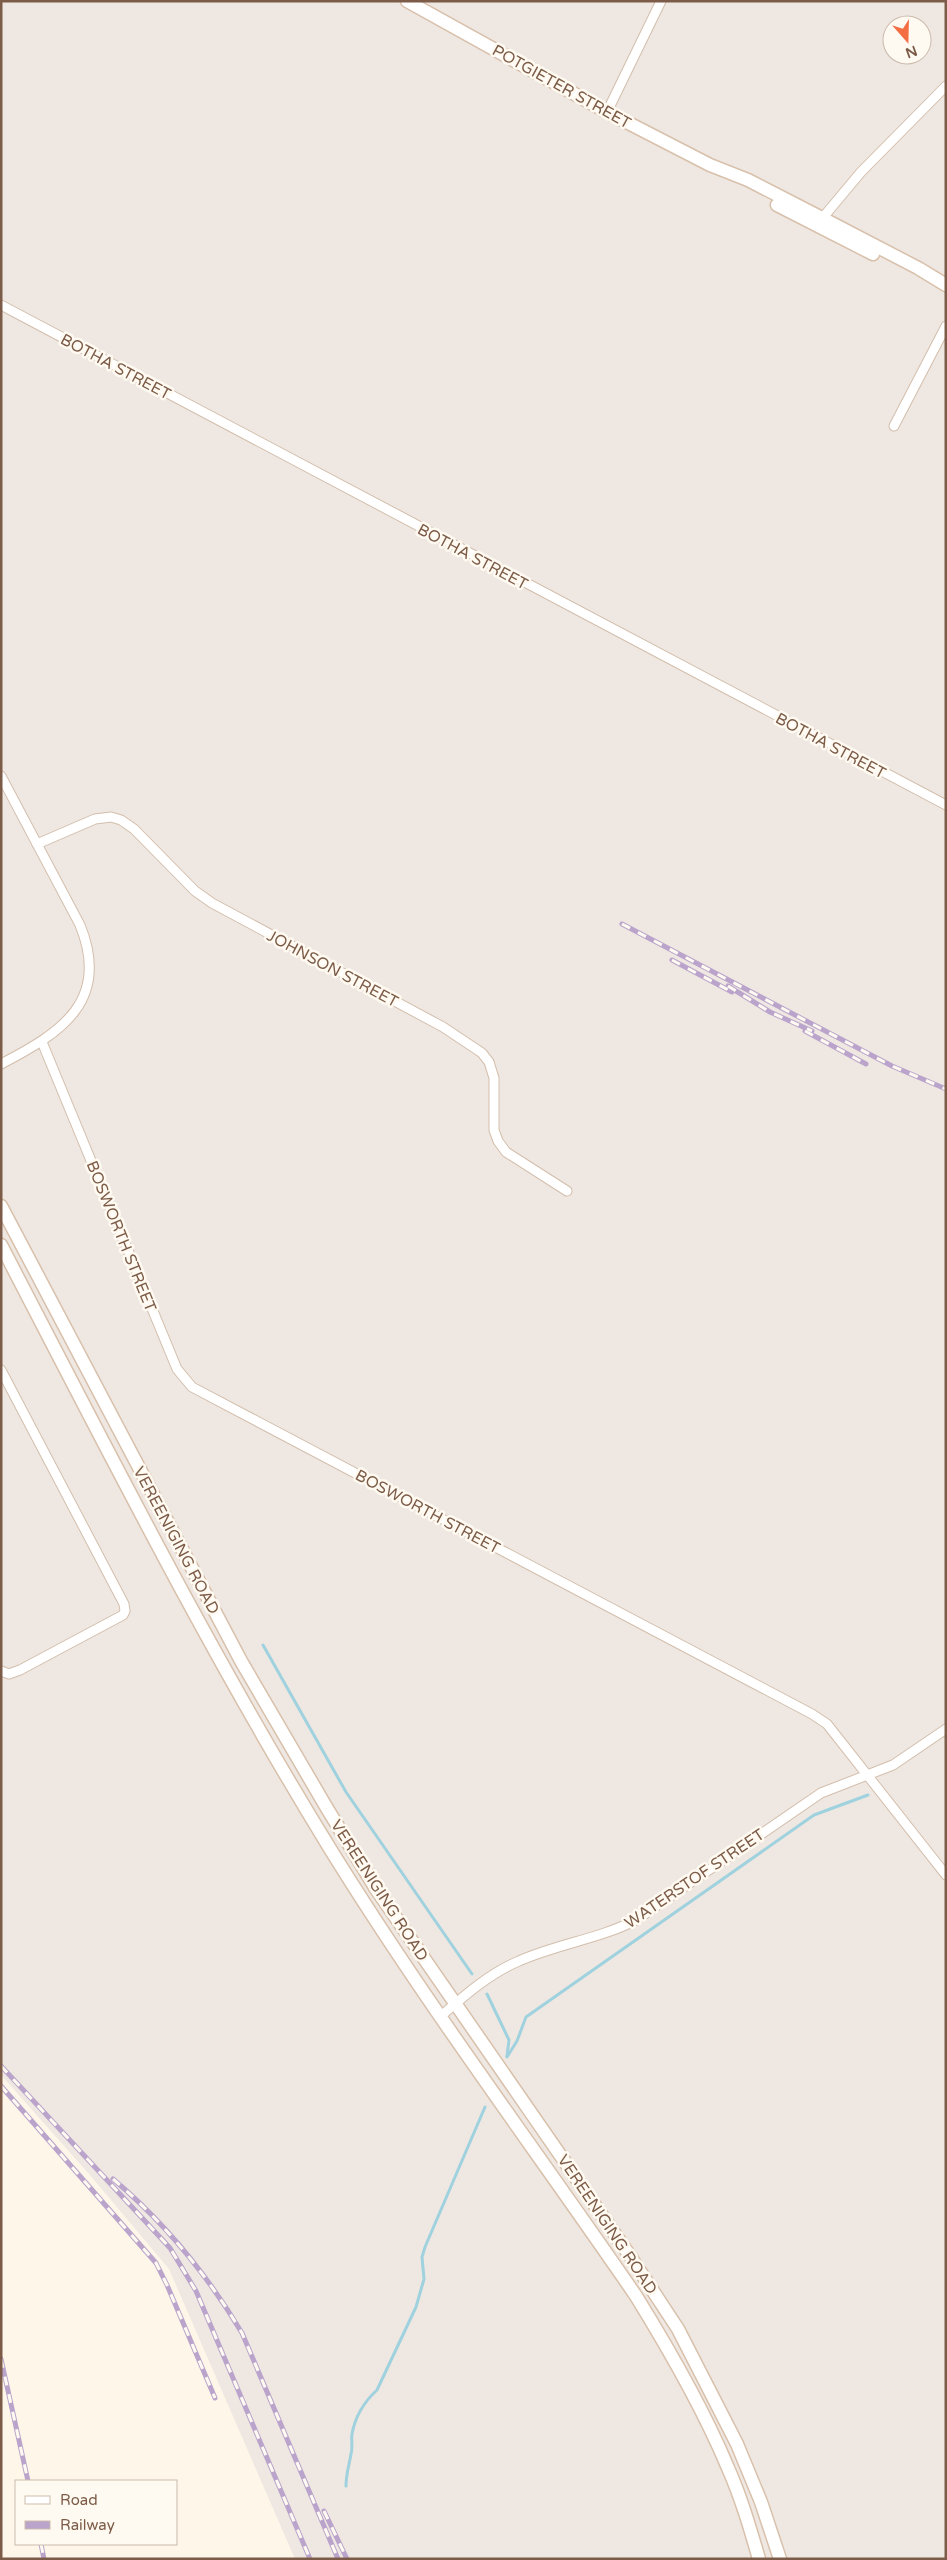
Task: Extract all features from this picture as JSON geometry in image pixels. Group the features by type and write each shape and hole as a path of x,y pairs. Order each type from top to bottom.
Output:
{"main road":[{"name":"POTGIETER STREET","path":"407,1 607,112 719,169 744,188 918,268 933,279 946,285"},
{"name":"VEREENIGING ROAD","path":"1,1206 204,1592 280,1730 376,1889 456,2002 678,2329 737,2444 761,2502 780,2559"},
{"name":"VEREENIGING ROAD","path":"1,1245 165,1558 258,1728 360,1896 630,2288 664,2341 688,2383 728,2467 760,2559"}],"street":[{"path":"607,112 661,1"},
{"path":"819,222 856,177 946,86"},
{"name":"BOTHA STREET","path":"1,305 946,805"},
{"path":"894,426 946,326"},
{"path":"1,776 80,925 89,952 90,966 76,1010 70,1020 42,1042 1,1064"},
{"name":"JOHNSON STREET","path":"37,844 95,819 111,817 121,820 134,829 195,890 212,903 443,1027 482,1053 489,1062 494,1078 494,1130 506,1152 567,1191"},
{"name":"BOSWORTH STREET","path":"42,1042 177,1369 192,1387 788,1700 827,1724 946,1876"},
{"path":"1,1370 124,1604 125,1611 123,1615 20,1670 9,1674 1,1671"},
{"name":"WATERSTOF STREET","path":"441,2016 456,2002 500,1970 521,1960 605,1933 636,1920 821,1793 893,1765 946,1729"}],"shaded area":[{"path":"1,1 946,1 946,2559 295,2559 169,2269 89,2174 1,2075"}],"waterway":[{"path":"263,1645 346,1792 472,1974"},
{"path":"507,2057 517,2041 526,2017 814,1815 868,1795"},
{"path":"487,1994 509,2040 507,2056"},
{"path":"346,2486 355,2422 364,2405 377,2390 416,2307 424,2279 422,2257 425,2247 485,2107"}],"railway":[{"path":"622,924 892,1066 946,1089"},
{"path":"672,960 732,992"},
{"path":"728,986 770,1012 812,1031"},
{"path":"805,1031 866,1064"},
{"path":"1,2066 170,2248 196,2291 310,2559"},
{"path":"1,2086 156,2263 215,2398"},
{"path":"113,2179 150,2213 184,2251 215,2291 242,2333 338,2559"},
{"path":"1,2359 28,2480"},
{"path":"324,2511 347,2559"},
{"path":"41,2545 44,2559"}]}
